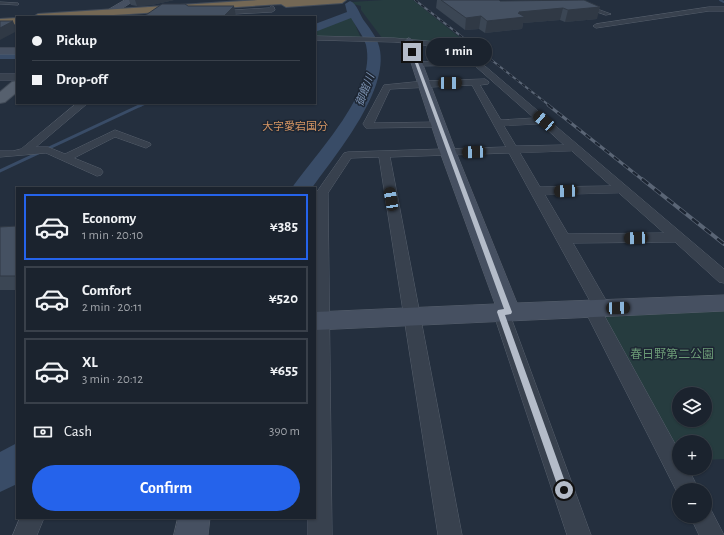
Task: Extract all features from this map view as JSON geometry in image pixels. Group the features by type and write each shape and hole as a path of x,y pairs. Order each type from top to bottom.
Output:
{"highway":[{"path":"104,15 300,0"},
{"path":"71,16 342,0"},
{"path":"0,19 16,18"},
{"path":"0,22 16,21"}],"main road":[{"path":"0,99 16,86"}],"street":[{"path":"104,15 131,0"},
{"path":"566,0 608,14"},
{"path":"192,10 191,14 272,10 272,8"},
{"path":"596,26 709,9 724,9"},
{"path":"316,38 361,40 379,39 456,46 724,278"},
{"path":"409,41 505,312 579,535"},
{"path":"0,51 16,51"},
{"path":"416,64 474,62"},
{"path":"0,77 16,77"},
{"path":"475,82 564,240 684,483"},
{"path":"439,124 370,126 368,124 386,87 424,84 496,82"},
{"path":"25,151 82,104"},
{"path":"498,123 544,121"},
{"path":"65,158 115,133 146,145"},
{"path":"320,535 318,321 322,193 348,156 575,148"},
{"path":"0,154 48,150 97,172"},
{"path":"384,154 450,535"},
{"path":"538,192 622,189"},
{"path":"564,240 678,237"},
{"path":"318,321 724,304"},
{"path":"25,535 32,519"},
{"path":"191,535 194,519"},
{"path":"706,523 712,535"}],"lane":[{"path":"0,4 18,4"}],"green space":[{"path":"413,0 468,44 460,45 382,38 361,10 361,6 352,4 352,2"},
{"path":"348,16 352,18 361,38 316,37 316,30"},
{"name":"春日野第二公園","path":"724,310 724,459 712,460 712,435 672,435 672,440 604,316"}],"building":[{"path":"441,0 584,0 600,7 568,10 563,8 519,12 521,13 518,13 525,17 487,21 481,16 466,18"},
{"path":"162,4 185,4 188,6 234,6 224,16 144,16"},
{"path":"0,21 13,21 0,28"},
{"path":"16,226 16,276 0,276 0,227"}],"waterway":[{"path":"720,0 724,2"},
{"name":"御館川","path":"303,187 354,114 367,90 371,77 373,63 372,43 355,16 350,4"},
{"path":"316,28 352,14"},
{"path":"0,55 16,55"},
{"path":"139,106 144,104"},
{"path":"0,171 141,105"},
{"name":"御館川","path":"0,474 16,462"}],"railway":[{"path":"415,0 550,106"},
{"path":"548,105 643,180"},
{"path":"642,179 724,244"}],"district":[{"name":"大字愛宕国分","path":"295,126"}],"route":[{"path":"412,52 508,312 501,312 564,490"}]}
